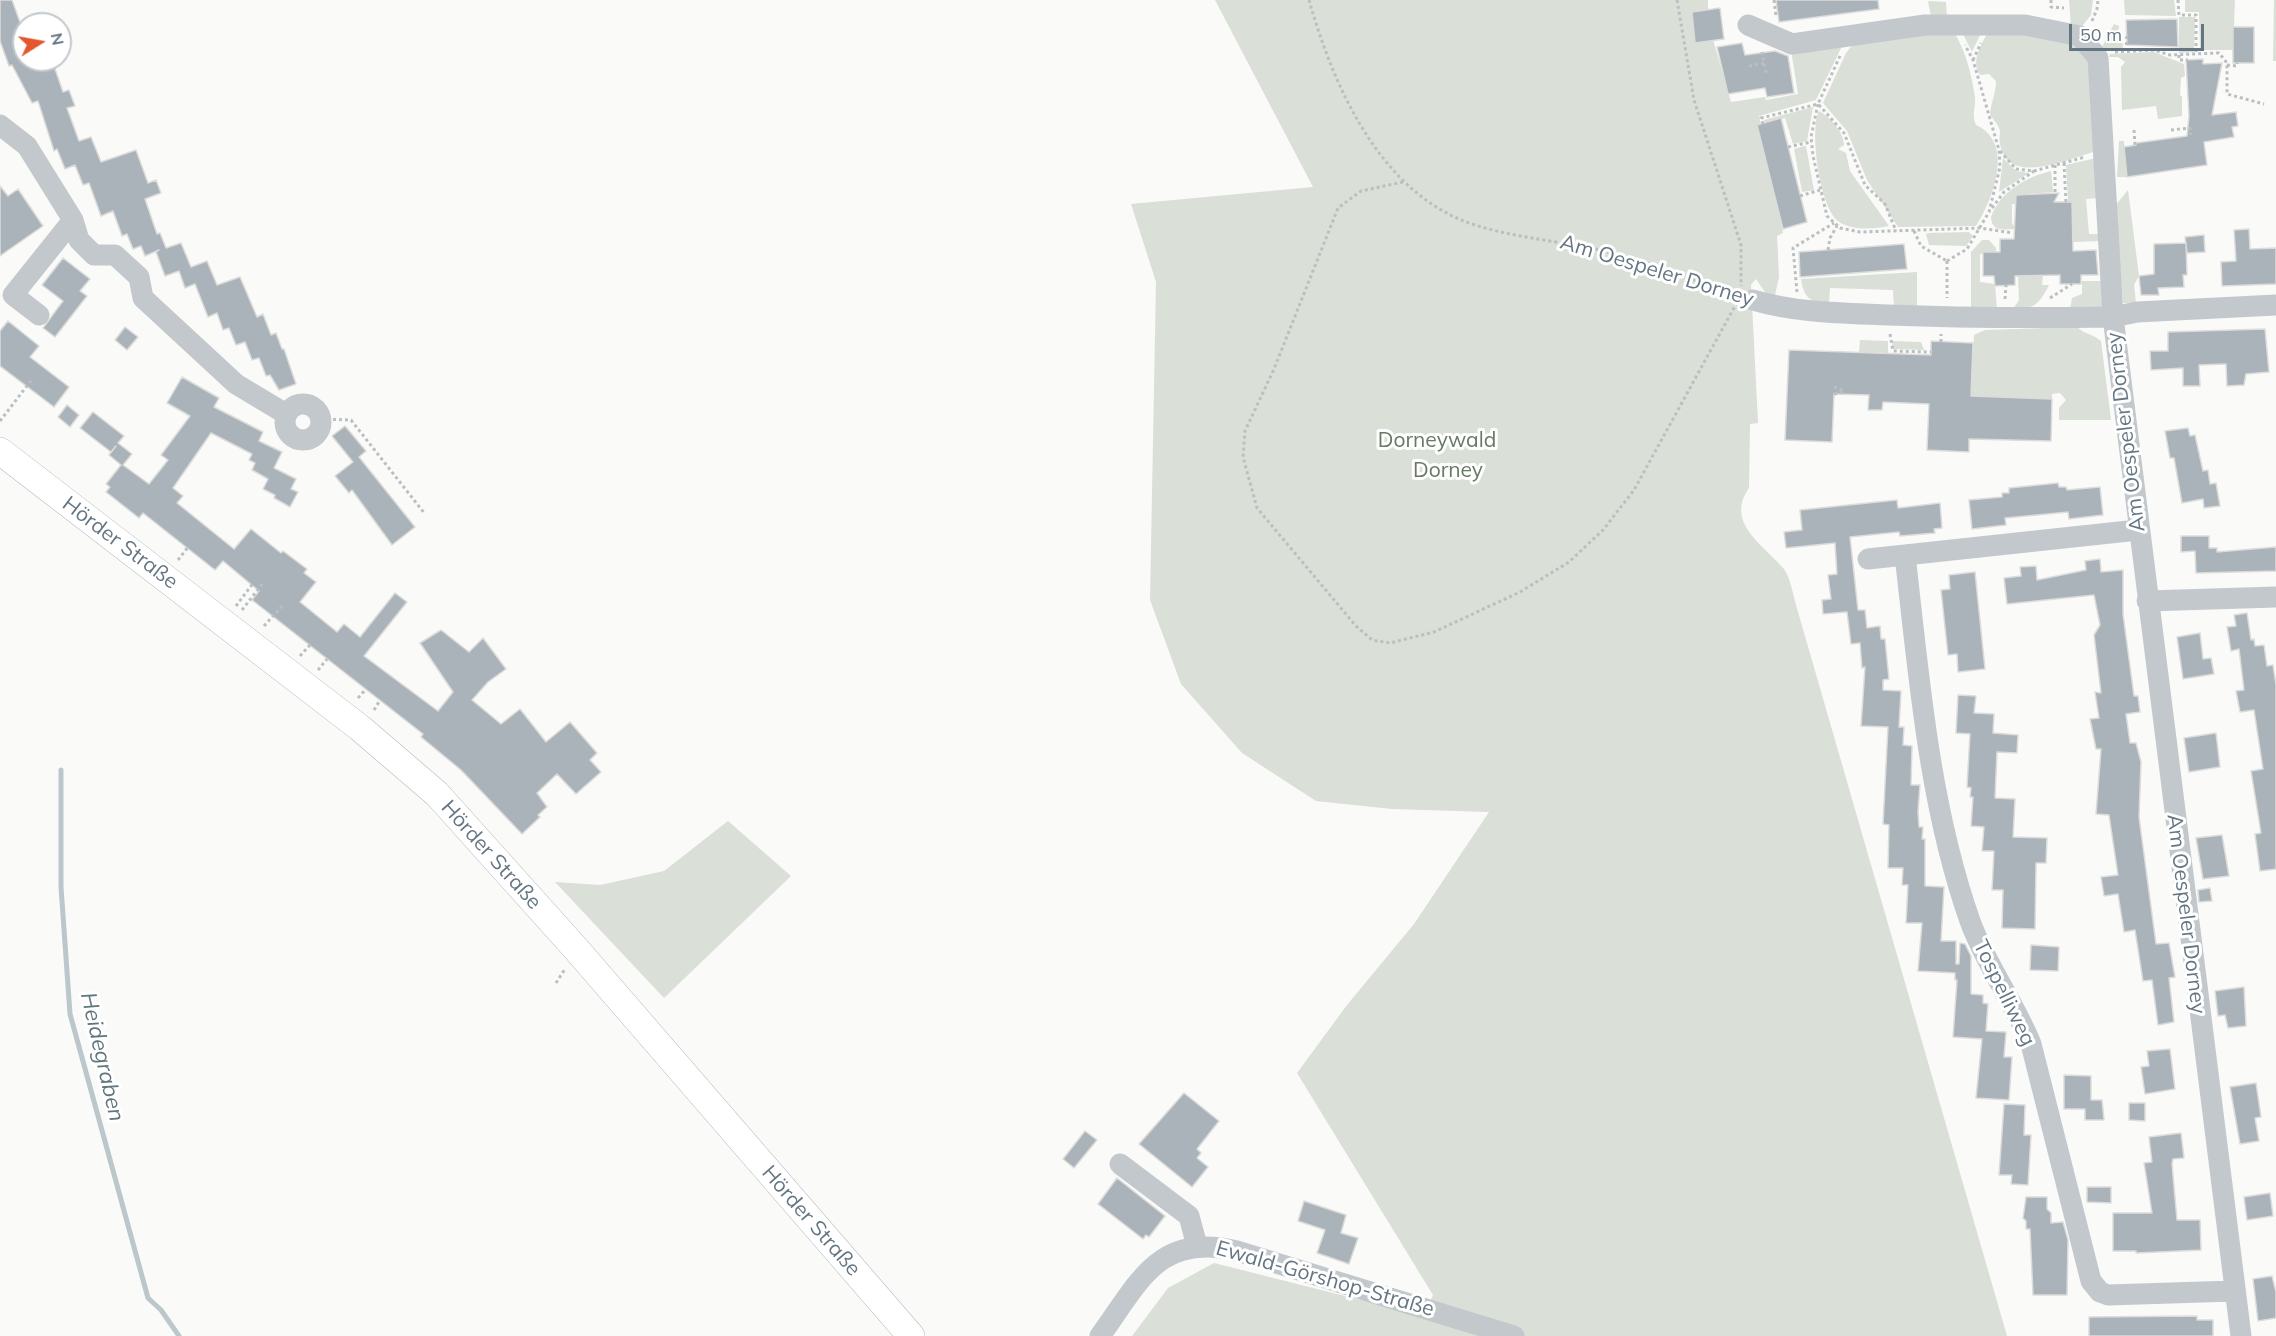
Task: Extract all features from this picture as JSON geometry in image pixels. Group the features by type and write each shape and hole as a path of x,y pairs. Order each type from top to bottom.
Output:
{"main road":[{"name":"Hörder Straße","path":"0,451 353,722 437,794 582,956 910,1336"}],"street":[{"path":"1748,25 1792,44 1925,25 1953,24 2025,25 2080,36 2096,52 2101,66 2103,152 2113,317 2137,312 2276,305"},
{"path":"0,124 27,146 73,220 79,240 94,255 115,255 139,277 143,298 236,384 286,414"},
{"path":"39,315 13,295 73,220"},
{"name":"Am Oespeler Dorney","path":"1747,298 1798,308 1946,317 2113,317 2241,1336"},
{"path":"298,404 308,405 317,410 321,419 317,434 310,439 300,440 286,431 284,422 286,414 298,404"},
{"path":"1868,559 2138,530"},
{"name":"Tospelliweg","path":"1905,555 1931,753 1943,819 1961,893 1976,936 2020,1018 2031,1044 2093,1285 2100,1292 2108,1295 2234,1291"},
{"path":"2147,601 2276,597"},
{"path":"1120,1164 1189,1216 1197,1246"},
{"name":"Ewald-Görshop-Straße","path":"1100,1336 1162,1259 1184,1248 1197,1246 1217,1246 1237,1251 1514,1336"}],"path":[{"name":"Am Oespeler Dorney","path":"1309,0 1321,40 1338,82 1363,128 1403,182 1444,211 1473,225 1603,251 1747,298"},
{"path":"1403,182 1361,191 1338,208 1274,369 1245,431 1243,457 1257,508 1356,626 1372,640 1390,643 1434,632 1520,592 1569,562 1603,530 1634,490 1747,298 1741,245 1694,100 1677,0"},
{"path":"2051,0 2051,7 2064,8"},
{"path":"2178,0 2178,15 2196,15 2196,53"},
{"path":"1953,24 1973,60 1999,150 1998,185 1989,212"},
{"path":"2126,51 2127,33"},
{"path":"1850,36 1818,104 1813,120 1811,142 1827,216 1835,225 1860,232 1980,228 2013,233"},
{"path":"2096,52 2154,50 2170,55 2219,53 2227,65 2227,94 2264,104"},
{"path":"2179,55 2179,60 2188,60"},
{"path":"2227,65 2237,66 2237,63"},
{"path":"1749,66 1765,64 1766,73"},
{"path":"1763,124 1761,118 1818,104"},
{"path":"1818,104 1844,133 1865,185 1884,204 1896,231"},
{"path":"2171,130 2190,128 2191,135"},
{"path":"2134,130 2135,145"},
{"path":"1788,147 1811,142"},
{"path":"1999,150 2016,169 2034,171"},
{"path":"1947,261 1967,249 2004,192 2034,171 2103,152"},
{"path":"2064,163 2066,202"},
{"path":"2055,165 2055,193"},
{"path":"1800,196 1820,190"},
{"path":"1828,250 1827,244 1835,225"},
{"path":"1798,308 1793,248 1835,225"},
{"path":"1914,231 1921,246 1947,261"},
{"path":"1946,317 1947,261"},
{"path":"2067,288 2072,284"},
{"path":"2059,298 2060,291"},
{"path":"1890,344 1893,351 1931,352"},
{"path":"0,421 33,378"},
{"path":"1834,387 1845,391 1834,394"},
{"path":"321,419 351,420 425,514"},
{"path":"178,560 188,547"},
{"path":"236,606 254,582"},
{"path":"241,610 262,583"},
{"path":"263,627 283,605"},
{"path":"299,657 309,645"},
{"path":"316,671 327,659"},
{"path":"355,702 366,688"},
{"path":"371,714 380,700"}],"green space":[{"name":"Dorney","path":"1215,0 1708,0 1708,10 1694,12 1695,43 1713,40 1731,102 1765,97 1766,100 1798,94 1791,50 1844,42 1816,100 1759,116 1783,233 1777,236 1779,277 1773,304 1756,279 1751,285 1758,423 1750,424 1749,488 1741,512 1750,533 1784,569 1790,581 2007,1336 1132,1336 1168,1288 1214,1263 1424,1316 1433,1295 1297,1073 1347,1005 1414,924 1489,812 1392,809 1316,801 1242,753 1181,684 1150,600 1156,282 1131,204 1313,187"},
{"path":"2069,0 2093,0 2091,15 2079,30 2071,27"},
{"path":"2124,0 2174,0 2176,16 2125,15"},
{"path":"2185,0 2235,0 2233,50 2200,50 2199,12 2185,12"},
{"path":"2274,0 2276,0 2276,61 2273,61"},
{"path":"1928,1 1946,2 1947,18 1931,17"},
{"path":"2179,17 2195,17 2194,52 2179,53"},
{"path":"2114,24 2119,26 2118,32 2122,32 2123,49 2104,49 2102,47"},
{"path":"1983,29 1972,52 1961,30"},
{"path":"1953,30 1965,54 1970,71 1975,97 1976,125 1988,133 1995,144 1998,158 1994,187 1976,226 1898,227 1867,180 1847,131 1823,103 1846,53 1853,44"},
{"path":"1989,30 2046,31 2088,52 2096,151 2043,166 2016,165 2007,159 2001,148 2000,129 1990,115 1996,81 1989,74 1980,75 1976,64 1978,52"},
{"path":"2154,52 2184,64 2185,76 2181,78 2180,95 2182,97 2182,116 2158,119 2156,106 2122,110 2121,67 2125,62 2118,57 2109,57 2110,54"},
{"path":"1813,107 1807,141 1793,144 1785,118 1765,123 1764,120"},
{"path":"1819,111 1828,117 1839,130 1844,145 1838,149 1846,153 1850,171 1889,226 1851,227 1839,222 1832,214 1826,202 1818,169 1815,135"},
{"path":"2119,141 2124,141 2127,177 2117,177"},
{"path":"1806,146 1814,190 1802,192 1794,149"},
{"path":"2003,158 2016,171 2029,173 1999,192"},
{"path":"2096,158 2098,198 2086,199 2089,234 2101,234 2102,241 2073,242 2072,202 2068,202 2066,165"},
{"path":"2051,171 2053,192 2015,195 2015,204 2012,204 2012,223 2016,229 1999,229 1994,226 1991,217 2007,193 2032,177"},
{"path":"2128,190 2139,276 2134,285 2136,303 2123,303 2115,206"},
{"path":"1969,232 1973,236 1966,246 1929,245 1926,234 1929,233"},
{"path":"1982,240 1989,240 1996,248 1996,252 1980,254 1980,282 1995,284 1997,310 1971,308 1971,252"},
{"path":"1917,272 1917,309 1894,307 1893,290 1830,288 1829,305 1822,304 1806,295 1801,279"},
{"path":"2043,275 2042,285 2049,285 2039,301 2026,308 2013,309 2019,300 2018,276"},
{"path":"2082,281 2101,281 2106,308 2070,309 2072,298 2082,294"},
{"path":"2077,327 2101,341 2111,420 2059,420 2059,408 2066,400 2060,393 2052,394 2052,399 1971,396 1974,335 1985,330"},
{"path":"1860,340 1888,341 1888,353 1859,352"},
{"path":"1892,341 1921,342 1924,350 1893,349"},
{"path":"728,821 791,876 664,998 555,882 600,885 664,871"}],"building":[{"path":"0,0 12,0 16,12 12,12 12,65 9,66 0,41"},
{"path":"1776,0 1878,0 1879,9 1779,22"},
{"path":"1720,8 1724,39 1695,43 1692,12"},
{"path":"2177,19 2178,47 2127,45 2126,20"},
{"path":"2233,27 2254,27 2254,63 2233,63"},
{"path":"1742,43 1745,55 1775,51 1788,56 1794,93 1767,97 1765,88 1728,94 1717,47"},
{"path":"2203,59 2203,64 2222,63 2212,115 2236,112 2238,126 2232,127 2234,137 2204,142 2207,165 2127,177 2124,147 2136,145 2136,143 2187,136 2189,116 2186,60"},
{"path":"16,72 56,72 63,92 69,90 75,106 67,108 79,141 91,137 101,162 136,150 148,183 156,180 161,193 145,199 157,234 160,233 166,248 181,243 191,267 207,261 217,285 240,277 257,317 263,314 271,335 276,333 296,384 279,390 270,375 266,376 259,358 252,360 245,342 236,345 229,328 223,330 217,313 208,317 195,284 185,288 179,271 165,276 156,252 159,250 145,256 141,246 133,249 127,234 122,236 113,211 101,216 89,183 83,185 75,165 65,169 57,149 54,151 38,101 32,103"},
{"path":"1781,118 1807,222 1783,229 1757,125"},
{"path":"0,186 8,196 18,189 43,226 0,256"},
{"path":"2059,193 2054,202 2072,202 2073,251 2096,250 2098,275 2081,275 2081,284 2060,284 2060,275 2015,276 2015,285 1995,286 1994,276 1983,276 1983,252 2000,252 2000,239 2014,239 2016,195"},
{"path":"2249,229 2250,249 2276,248 2276,284 2222,286 2221,262 2236,261 2234,230"},
{"path":"2204,235 2205,252 2187,253 2185,237"},
{"path":"2186,243 2187,275 2183,275 2184,287 2158,288 2159,295 2141,295 2139,276 2154,274 2154,244"},
{"path":"1904,244 1907,269 1800,277 1799,252"},
{"path":"63,258 90,279 80,291 87,296 55,337 43,328 63,301 42,285"},
{"path":"8,321 39,346 30,357 69,387 54,407 0,366 0,331"},
{"path":"125,327 138,337 127,350 115,340"},
{"path":"2265,329 2269,372 2246,374 2244,385 2227,386 2226,364 2199,365 2200,386 2183,386 2183,368 2151,370 2150,351 2168,351 2168,332"},
{"path":"1931,341 1973,343 1971,396 2052,399 2051,441 1969,439 1969,452 1927,450 1929,404 1883,402 1882,410 1868,410 1869,395 1834,394 1832,442 1785,440 1789,350 1931,355"},
{"path":"182,377 219,398 214,407 263,432 259,441 282,452 274,468 296,479 291,489 298,492 290,507 274,498 275,495 263,489 268,479 252,470 255,463 249,460 252,454 211,433 173,488 183,496 177,503 234,549 251,529 281,553 283,551 307,569 304,573 316,582 300,602 337,632 344,624 360,637 395,593 407,602 364,656 438,711 453,692 420,643 441,630 469,652 483,638 506,669 488,682 472,700 501,724 520,709 546,742 570,722 597,753 590,760 601,772 576,794 557,774 537,793 547,807 522,834 461,770 421,737 423,734 252,600 259,591 223,561 215,570 143,513 139,518 106,492 110,487 106,484 121,465 109,455 116,446 111,452 80,428 93,412 124,436 118,443 132,454 123,465 149,484 168,460 161,455 190,416 167,403"},
{"path":"67,405 79,415 70,427 58,417"},
{"path":"345,426 366,451 359,457 415,527 392,545 352,490 349,493 335,476 353,462 332,436"},
{"path":"2188,428 2190,436 2195,435 2203,471 2208,470 2210,484 2216,483 2220,506 2204,508 2203,499 2182,503 2174,458 2170,458 2165,431"},
{"path":"2058,483 2059,487 2066,487 2067,490 2100,487 2103,515 2069,519 2068,512 2005,518 2006,525 1972,529 1969,500 2002,497 2002,493 2009,493 2009,488"},
{"path":"1897,500 1898,508 1940,503 1942,528 1934,529 1935,533 1900,536 1899,532 1850,537 1858,610 1865,610 1867,628 1880,626 1881,639 1885,639 1889,679 1883,680 1883,690 1901,691 1899,727 1904,727 1903,745 1912,746 1911,785 1920,785 1918,811 1919,827 1923,827 1922,839 1925,839 1925,886 1944,887 1941,941 1956,941 1956,964 1959,964 1960,943 1965,944 1971,956 1971,994 1983,995 1983,1003 1988,1004 1986,1031 2006,1032 2004,1057 2012,1057 2009,1100 1976,1098 1982,1039 1953,1037 1957,980 1955,980 1955,973 1918,971 1922,923 1906,923 1908,885 1902,885 1903,868 1888,868 1889,825 1883,824 1888,727 1861,726 1865,667 1862,668 1860,643 1851,644 1847,612 1823,614 1822,600 1831,599 1828,575 1837,574 1835,543 1786,548 1784,532 1802,530 1800,510"},
{"path":"2181,536 2209,536 2209,548 2217,548 2217,552 2276,547 2276,571 2196,573 2195,551 2181,552"},
{"path":"2100,559 2101,572 2123,570 2123,614 2134,696 2138,696 2140,712 2126,714 2130,743 2136,743 2141,762 2139,817 2156,944 2169,943 2175,977 2169,978 2174,1022 2158,1025 2152,980 2143,981 2135,930 2124,932 2118,894 2104,896 2101,877 2118,875 2109,815 2096,814 2101,749 2096,749 2090,719 2099,718 2095,692 2101,693 2094,635 2100,625 2094,595 2007,604 2004,578 2021,576 2020,567 2036,566 2037,580 2086,570 2085,561"},
{"path":"1975,572 1985,669 1958,672 1957,654 1948,655 1941,590 1950,589 1949,575"},
{"path":"2247,613 2251,640 2254,639 2255,646 2264,645 2267,666 2273,665 2276,685 2276,869 2260,871 2255,834 2261,833 2251,771 2263,769 2254,710 2240,712 2236,691 2244,690 2239,649 2231,651 2227,627 2236,626 2234,615"},
{"path":"2200,633 2203,659 2211,658 2214,674 2183,679 2177,637"},
{"path":"1958,695 1976,696 1974,713 1994,714 1993,733 2018,735 2017,753 1997,752 1995,798 2015,799 2013,837 2047,838 2046,863 2036,863 2035,929 2002,928 2003,890 1992,890 1994,851 1982,851 1984,827 1971,826 1973,797 1970,797 1971,788 1967,787 1970,734 1956,733"},
{"path":"2216,733 2220,767 2189,772 2184,738"},
{"path":"2222,835 2229,876 2203,879 2196,838"},
{"path":"2210,888 2212,901 2199,902 2198,890"},
{"path":"2031,945 2059,947 2058,971 2030,970"},
{"path":"2244,987 2246,1026 2228,1028 2225,1015 2218,1016 2215,991"},
{"path":"2170,1049 2175,1089 2145,1094 2141,1067 2149,1066 2147,1051"},
{"path":"2064,1075 2091,1076 2091,1100 2102,1100 2104,1120 2085,1120 2085,1109 2064,1109"},
{"path":"2256,1083 2261,1117 2255,1118 2259,1141 2240,1144 2230,1087"},
{"path":"1184,1093 1219,1121 1197,1149 1201,1153 1197,1158 1208,1167 1192,1187 1139,1144"},
{"path":"2129,1103 2145,1103 2145,1121 2129,1120"},
{"path":"2004,1104 2025,1105 2024,1135 2031,1135 2028,1185 2011,1184 2012,1175 1999,1175"},
{"path":"1085,1131 1097,1140 1074,1168 1063,1159"},
{"path":"2181,1133 2184,1158 2173,1159 2172,1164 2177,1220 2200,1220 2201,1250 2136,1253 2136,1251 2113,1251 2113,1213 2152,1213 2144,1163 2152,1162 2149,1137"},
{"path":"1117,1178 1165,1216 1149,1237 1146,1235 1143,1239 1098,1204"},
{"path":"2087,1187 2111,1187 2111,1203 2087,1202"},
{"path":"2270,1193 2273,1216 2247,1220 2244,1197"},
{"path":"2026,1197 2047,1197 2047,1209 2051,1213 2051,1223 2063,1222 2068,1240 2067,1295 2033,1295 2030,1229 2026,1229 2026,1221 2023,1218"},
{"path":"1304,1201 1346,1215 1341,1233 1358,1238 1349,1264 1317,1253 1325,1230 1298,1221"},
{"path":"2272,1276 2276,1292 2276,1318 2258,1321 2253,1279"},
{"path":"2197,1316 2197,1320 2213,1320 2213,1336 2089,1336 2089,1317"}],"waterway":[{"name":"Heidegraben","path":"61,770 61,887 70,1014 148,1298 161,1310 179,1336"}],"park label":[{"name":"Dorneywald","path":"1437,441"}]}
